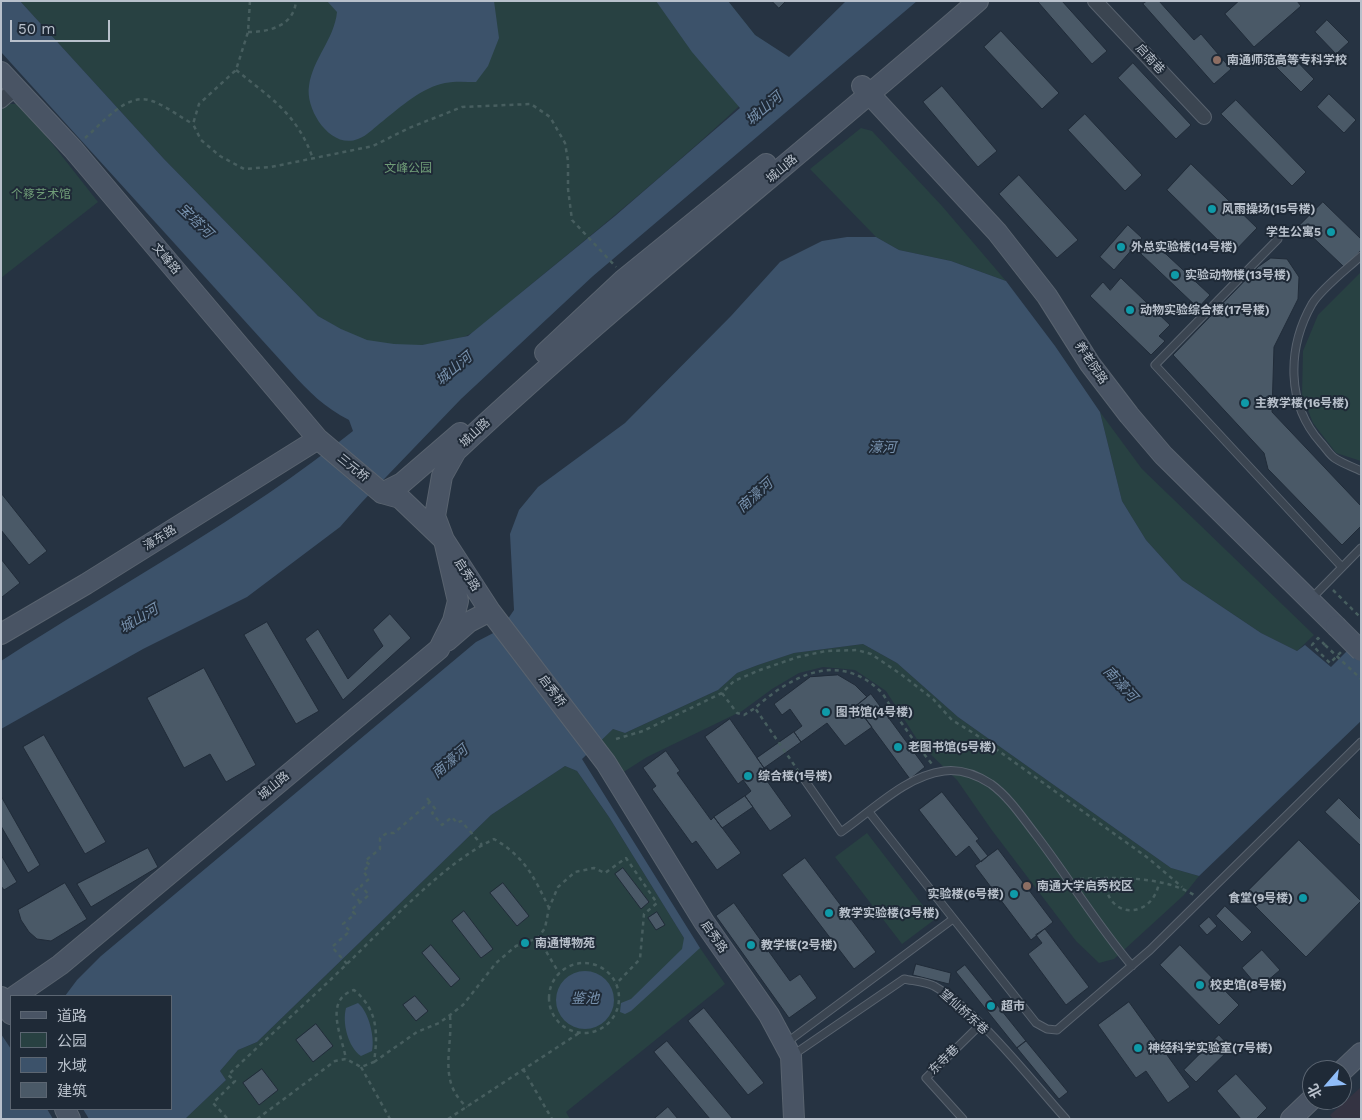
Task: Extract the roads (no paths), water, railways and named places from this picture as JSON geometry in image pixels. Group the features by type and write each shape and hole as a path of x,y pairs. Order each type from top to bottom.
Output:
{"main road":[{"name":"城山路","path":"19,995 60,965 439,649 453,621 458,601 444,540 435,516 437,493 442,476 456,451 866,90 958,1"},
{"name":"城山路","path":"380,491 402,483 451,442 623,280 978,1"},
{"name":"文峰路","path":"1,72 9,94 73,149 323,443"},
{"name":"养老院路","path":"866,90 997,232 1047,296 1096,371 1163,456 1361,651"},
{"name":"三元桥","path":"323,443 380,491 400,498 444,540"},
{"name":"濠东路","path":"1,634 323,443"},
{"name":"启秀路","path":"444,540 494,616"},
{"path":"439,649 458,630 494,616"},
{"name":"启秀桥","path":"494,616 606,763"},
{"name":"启秀路","path":"606,763 704,922 769,1015 788,1050 794,1119"},
{"path":"1291,1119 1302,1109"}],"street":[{"name":"启南巷","path":"1095,1 1204,117"}],"lane":[{"path":"1278,239 1155,365 1341,566"},
{"path":"1361,256 1313,303 1298,334 1293,367 1296,396 1303,418 1315,436 1335,459 1361,471"},
{"path":"1309,600 1361,548"},
{"path":"869,812 1036,1023 1047,1029 1057,1030 1132,966 1361,742"},
{"path":"804,779 841,832 892,795 922,777 939,773 972,774 992,785 1016,808 1132,966"},
{"path":"788,1050 953,919"},
{"name":"望仙桥东巷","path":"788,1050 904,979 932,985 953,999 980,1025 1066,1119"},
{"name":"东寺巷","path":"962,1119 926,1078 980,1025"}],"water":[{"path":"1,1 20,1 164,159 318,316 341,329 367,340 394,344 422,345 468,336 615,216 740,108 692,52 656,1 728,1 755,35 789,57 846,1 917,1 593,276 461,399 340,527 247,597 143,649 1,729 1,661 224,522 311,463 353,431 349,420 325,405 297,379 1,52"},
{"path":"327,1 494,1 499,38 488,66 476,82 449,82 437,85 420,93 404,104 365,136 348,141 338,139 322,126 311,106 309,96 311,76 332,31 337,12"},
{"name":"濠河","path":"847,237 876,237 899,250 951,261 1006,281 1055,346 1100,412 1122,501 1146,540 1182,580 1261,633 1297,651 1305,645 1331,667 1361,637 1361,721 1199,876 1171,868 958,717 897,663 863,644 794,653 737,673 718,690 625,733 613,729 582,759 700,948 631,1011 625,1014 620,1012 621,1003 631,999 682,949 684,938 609,817 577,771 565,766 491,815 257,1042 238,1050 220,1071 226,1080 185,1119 1,1119 1,1034 10,1048 10,1110 172,1110 172,995 66,995 77,980 101,956 476,642 501,629 514,610 510,534 519,510 538,487 625,423 731,316 780,262 822,241"},
{"name":"鉴池","path":"585,971 596,973 606,979 612,989 614,1000 612,1011 606,1021 596,1027 585,1029 574,1027 564,1021 558,1011 556,1000 558,989 564,979 574,973"},
{"path":"358,1003 368,1019 373,1039 372,1051 361,1056 349,1041 345,1021 346,1008"}],"place":[{"name":"南通师范高等专科学校","path":"1217,60"},
{"name":"风雨操场(15号楼)","path":"1212,209"},
{"name":"学生公寓5","path":"1331,232"},
{"name":"外总实验楼(14号楼)","path":"1121,247"},
{"name":"实验动物楼(13号楼)","path":"1175,275"},
{"name":"动物实验综合楼(17号楼)","path":"1130,310"},
{"name":"主教学楼(16号楼)","path":"1245,403"},
{"name":"图书馆(4号楼)","path":"826,712"},
{"name":"老图书馆(5号楼)","path":"898,747"},
{"name":"综合楼(1号楼)","path":"748,776"},
{"name":"南通大学启秀校区","path":"1027,886"},
{"name":"实验楼(6号楼)","path":"1014,894"},
{"name":"食堂(9号楼)","path":"1303,898"},
{"name":"教学实验楼(3号楼)","path":"829,913"},
{"name":"南通博物苑","path":"525,943"},
{"name":"教学楼(2号楼)","path":"751,945"},
{"name":"校史馆(8号楼)","path":"1200,985"},
{"name":"超市","path":"991,1006"},
{"name":"神经科学实验室(7号楼)","path":"1138,1048"}],"water label":[{"name":"城山河","path":"764,109"},
{"name":"宝塔河","path":"195,221"},
{"name":"城山河","path":"454,369"},
{"name":"南濠河","path":"755,496"},
{"name":"城山河","path":"139,619"},
{"name":"南濠河","path":"1120,684"},
{"name":"南濠河","path":"450,762"}],"park label":[{"name":"文峰公园","path":"408,168"},
{"name":"个簃艺术馆","path":"41,194"}]}
